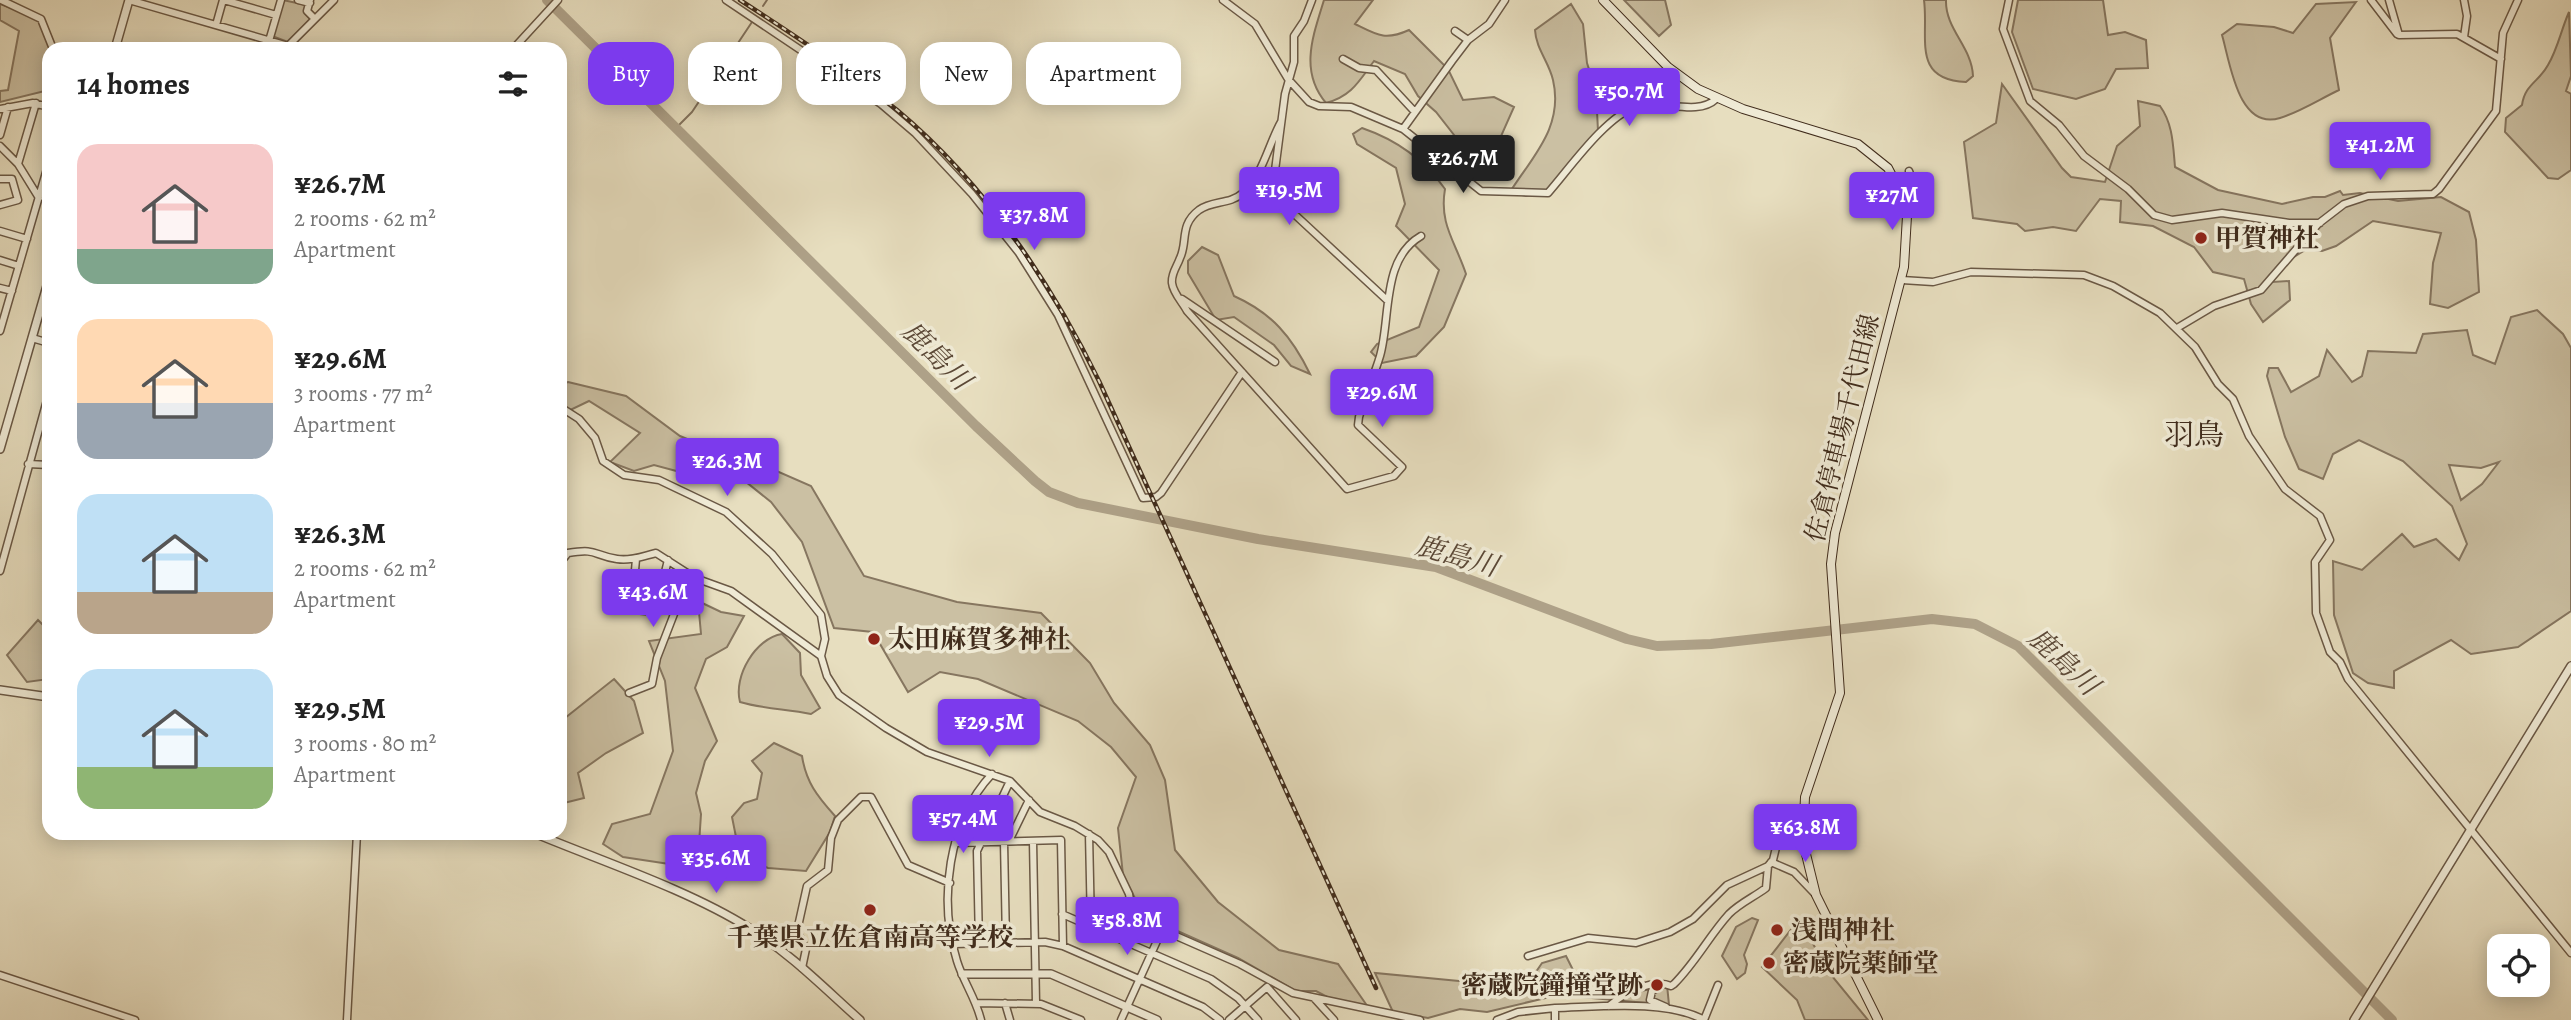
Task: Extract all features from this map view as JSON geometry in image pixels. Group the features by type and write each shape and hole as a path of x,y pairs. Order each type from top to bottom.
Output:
{"main road":[{"name":"佐倉停車場千代田線","path":"1603,0 1668,67 1716,99 1858,144 1888,168 1907,209 1902,280 1835,533 1831,564 1840,692 1803,808 1803,842 1816,895 1878,1020"}],"street":[{"path":"1,0 41,19 50,42"},
{"path":"117,42 129,0 273,42"},
{"path":"161,10 164,0"},
{"path":"216,26 223,0 251,4 276,15"},
{"path":"269,41 281,0"},
{"path":"298,0 310,2 307,11 315,19"},
{"path":"292,42 334,0"},
{"path":"520,42 558,0"},
{"path":"726,0 881,104 915,133 972,194 1018,253 1058,315 1143,498 1161,494 1242,372"},
{"path":"1223,0 1264,35 1288,79 1309,102 1319,106 1351,107 1403,130 1481,191 1548,193 1603,130 1638,106 1707,106 1716,99"},
{"path":"1312,0 1304,21 1294,36 1294,62 1288,79 1271,201 1292,212 1388,301"},
{"path":"1403,130 1414,111 1468,40 1489,24 1505,0"},
{"path":"2009,0 2003,29 2030,100 2059,125 2084,156 2128,189 2154,215 2172,220 2222,213 2289,223 2320,223"},
{"path":"2371,0 2399,35"},
{"path":"2389,0 2399,35"},
{"path":"2464,0 2467,16 2464,37"},
{"path":"2177,328 2214,306 2261,290 2332,211 2357,198 2433,194 2439,190 2496,111 2503,33 2518,0"},
{"path":"1455,31 1468,40"},
{"path":"2399,35 2457,34 2501,59"},
{"path":"1343,58 1359,68 1376,70 1414,111"},
{"path":"18,164 36,103"},
{"path":"0,109 36,103 42,105"},
{"path":"0,135 8,107"},
{"path":"1281,122 1245,191 1230,202 1214,203 1191,218 1182,236 1182,256 1174,269 1172,284 1187,311 1347,489 1394,476 1402,467 1358,425 1365,396 1381,354 1391,281 1410,242 1421,236"},
{"path":"0,146 18,164 39,198"},
{"path":"1907,209 1912,177 1909,171"},
{"path":"0,179 12,179 18,200 0,205"},
{"path":"0,331 42,187"},
{"path":"0,231 27,239"},
{"path":"0,260 19,266"},
{"path":"1902,280 1933,282 1971,272 2084,275 2128,294 2160,313 2177,328 2232,400 2249,436 2285,489 2313,509 2326,524 2330,540 2315,562 2314,583 2316,613 2330,652 2348,679 2571,953"},
{"path":"0,288 12,291"},
{"path":"1180,298 1275,362"},
{"path":"0,449 4,419 42,303"},
{"path":"32,338 42,341"},
{"path":"567,411 579,419 595,438 603,461 624,475 659,480 726,512 772,554 821,615 825,639 821,656 827,676 839,695 927,752 1010,781 1040,812 1089,834 1109,852 1136,917 1270,979 1293,993 1420,1020"},
{"path":"1,566 42,417"},
{"path":"28,464 42,464"},
{"path":"567,554 592,549 616,559 636,559 656,553 695,578 731,591 821,656"},
{"path":"636,559 632,605 635,610 654,612 668,560"},
{"path":"629,694 652,684 657,658 674,614 675,599 691,593 695,578"},
{"path":"2354,1020 2571,666"},
{"path":"0,690 42,696"},
{"path":"981,1020 953,944 950,883 955,843 962,819 992,774"},
{"path":"979,943 977,851 1010,781"},
{"path":"802,968 806,949 797,931 807,886 828,870 831,838 838,820 861,797 871,797 908,865 950,883"},
{"path":"1006,943 1007,841 1029,800"},
{"path":"1718,985 1702,1020 1650,1000 1655,988 1670,985 1698,958 1705,943 1731,911 1766,888 1769,864 1781,827 1796,809 1803,808"},
{"path":"1089,834 1091,927"},
{"path":"347,1020 357,840"},
{"path":"550,840 712,909 747,927 802,968 860,1020"},
{"path":"955,843 1060,840 1063,946"},
{"path":"1033,841 1036,1003"},
{"path":"1528,956 1588,938 1636,943 1661,936 1693,919 1727,885 1769,864 1794,872 1816,895"},
{"path":"1062,914 1211,979 1258,1020"},
{"path":"1121,1020 1162,930"},
{"path":"953,944 1035,942 1063,946 1203,1007 1220,1020"},
{"path":"962,974 1036,972 1058,977 1157,1020"},
{"path":"0,975 135,1020"},
{"path":"1609,1006 1624,993 1659,981 1670,985"},
{"path":"1229,1020 1267,987 1296,1020"},
{"path":"1313,997 1334,1020"},
{"path":"976,1003 1036,1003 1081,1020"},
{"path":"1005,1003 1010,1020"},
{"path":"1497,1020 1518,1012 1555,1008 1609,1006 1679,1012"},
{"path":"1555,1008 1555,1020"}],"shaded area":[{"path":"283,0 306,5 304,12 310,19 288,42 272,36"},
{"path":"1324,0 1373,0 1355,24 1387,36 1409,30 1448,69 1463,100 1494,97 1514,107 1494,152 1485,154 1458,140 1436,112 1418,96 1405,74 1374,61 1349,92 1326,103 1318,91 1311,66 1313,40"},
{"path":"1624,0 1665,0 1671,25 1659,36"},
{"path":"1924,0 1946,0 1950,20 1972,66 1973,76 1966,82 1937,74 1930,65 1926,54"},
{"path":"2018,0 2103,0 2108,35 2125,32 2146,40 2148,68 2116,69 2105,89 2076,99 2033,89 2012,32"},
{"path":"2356,2 2330,38 2339,90 2280,118 2266,119 2254,114 2238,92 2222,35 2237,24 2274,27 2293,33 2316,4"},
{"path":"0,4 37,17 49,37 49,42 42,42 42,92 0,102 0,91 8,90 19,31 0,20"},
{"path":"1571,4 1583,24 1587,63 1596,91 1598,131 1550,191 1526,196 1510,192 1544,140 1554,112 1553,80 1535,30"},
{"path":"2569,12 2571,76 2566,91 2571,94 2571,170 2558,179 2548,178 2505,132 2506,118 2522,105 2526,92 2551,59"},
{"path":"2002,84 2071,177 2105,182 2117,146 2140,126 2138,101 2160,106 2168,120 2175,167 2218,190 2282,204 2325,197 2340,191 2343,195 2360,193 2398,201 2441,197 2469,212 2476,240 2479,292 2448,308 2430,304 2433,263 2441,233 2373,221 2336,246 2322,251 2307,249 2277,267 2273,282 2289,281 2290,300 2263,322 2251,304 2244,279 2213,272 2194,247 2153,226 2120,222 2121,201 2100,199 2076,231 2053,227 2025,231 2017,224 1973,218 1964,142 1996,123"},
{"path":"1362,128 1387,138 1409,152 1428,168 1445,189 1446,223 1466,274 1444,327 1416,356 1382,363 1371,352 1377,344 1419,327 1439,270 1396,226 1405,204 1396,168 1357,144 1353,134"},
{"path":"1202,247 1218,255 1234,296 1259,310 1280,328 1310,374 1291,366 1274,345 1234,317 1216,320 1188,273 1188,261"},
{"path":"2537,310 2563,334 2571,348 2571,611 2518,647 2471,654 2451,640 2394,671 2394,688 2368,683 2353,673 2334,615 2333,561 2362,570 2402,534 2414,547 2436,539 2459,560 2467,544 2452,506 2403,461 2359,440 2333,454 2323,479 2299,469 2285,437 2267,376 2269,368 2278,368 2291,392 2319,376 2327,350 2352,382 2362,376 2368,351 2416,353 2423,334 2467,330 2473,355 2495,364 2511,317","holes":["2499,462 2482,484 2461,500 2449,465 2481,468"]},
{"path":"567,382 626,396 680,436 711,449 740,455 811,486 864,576 957,602 1041,613 1090,663 1114,703 1150,745 1165,780 1175,850 1218,902 1279,950 1338,964 1368,1007 1335,1001 1316,991 1296,991 1238,958 1155,921 1140,908 1123,875 1118,828 1136,777 1111,747 1078,721 978,679 940,672 908,692 873,632 834,628 802,542 771,502 741,478 680,472 654,465 634,471 610,462 640,433 589,401 567,412"},
{"path":"698,601 721,612 744,616 727,647 706,659 695,688 717,741 705,761 696,793 701,814 699,844 703,864 689,867 623,857 603,844 612,824 650,814 673,751 665,681 649,641 701,634"},
{"path":"38,620 42,624 42,680 27,682 7,655"},
{"path":"782,634 800,653 801,675 820,708 811,714 740,702 743,670 755,650 772,637"},
{"path":"614,679 634,701 643,733 606,753 578,773 584,798 567,802 567,716"},
{"path":"774,743 802,756 813,788 835,816 830,832 806,871 768,868 740,857 732,817 744,803 757,799 762,773 752,761"},
{"path":"1752,918 1758,920 1744,955 1747,964 1745,973 1737,979 1722,956 1736,927"},
{"path":"1793,927 1811,940 1827,970 1868,1020 1805,1020 1797,1000 1762,967"},
{"path":"1566,956 1582,988 1633,993 1667,985 1669,1005 1558,995 1487,1012 1460,1009 1428,1018 1393,1012 1375,973 1480,983 1529,982 1542,963"}],"waterway":[{"name":"鹿島川","path":"547,0 976,426 1049,492 1078,503 1258,539 1436,567 1627,639 1657,646 1711,644 1932,619 1975,624 2018,646 2392,1020"},
{"path":"763,6 767,0"},
{"path":"677,127 692,112 752,22"}],"railway":[{"path":"740,0 859,81 928,138 986,201 1036,270 1099,381 1376,988"}],"place":[{"name":"甲賀神社","path":"2201,238"},
{"name":"太田麻賀多神社","path":"874,639"},
{"name":"千葉県立佐倉南高等学校","path":"870,910"},
{"name":"浅間神社","path":"1777,930"},
{"name":"密蔵院薬師堂","path":"1769,963"},
{"name":"密蔵院鐘撞堂跡","path":"1657,985"}],"district":[{"name":"羽鳥","path":"2194,435"}]}
